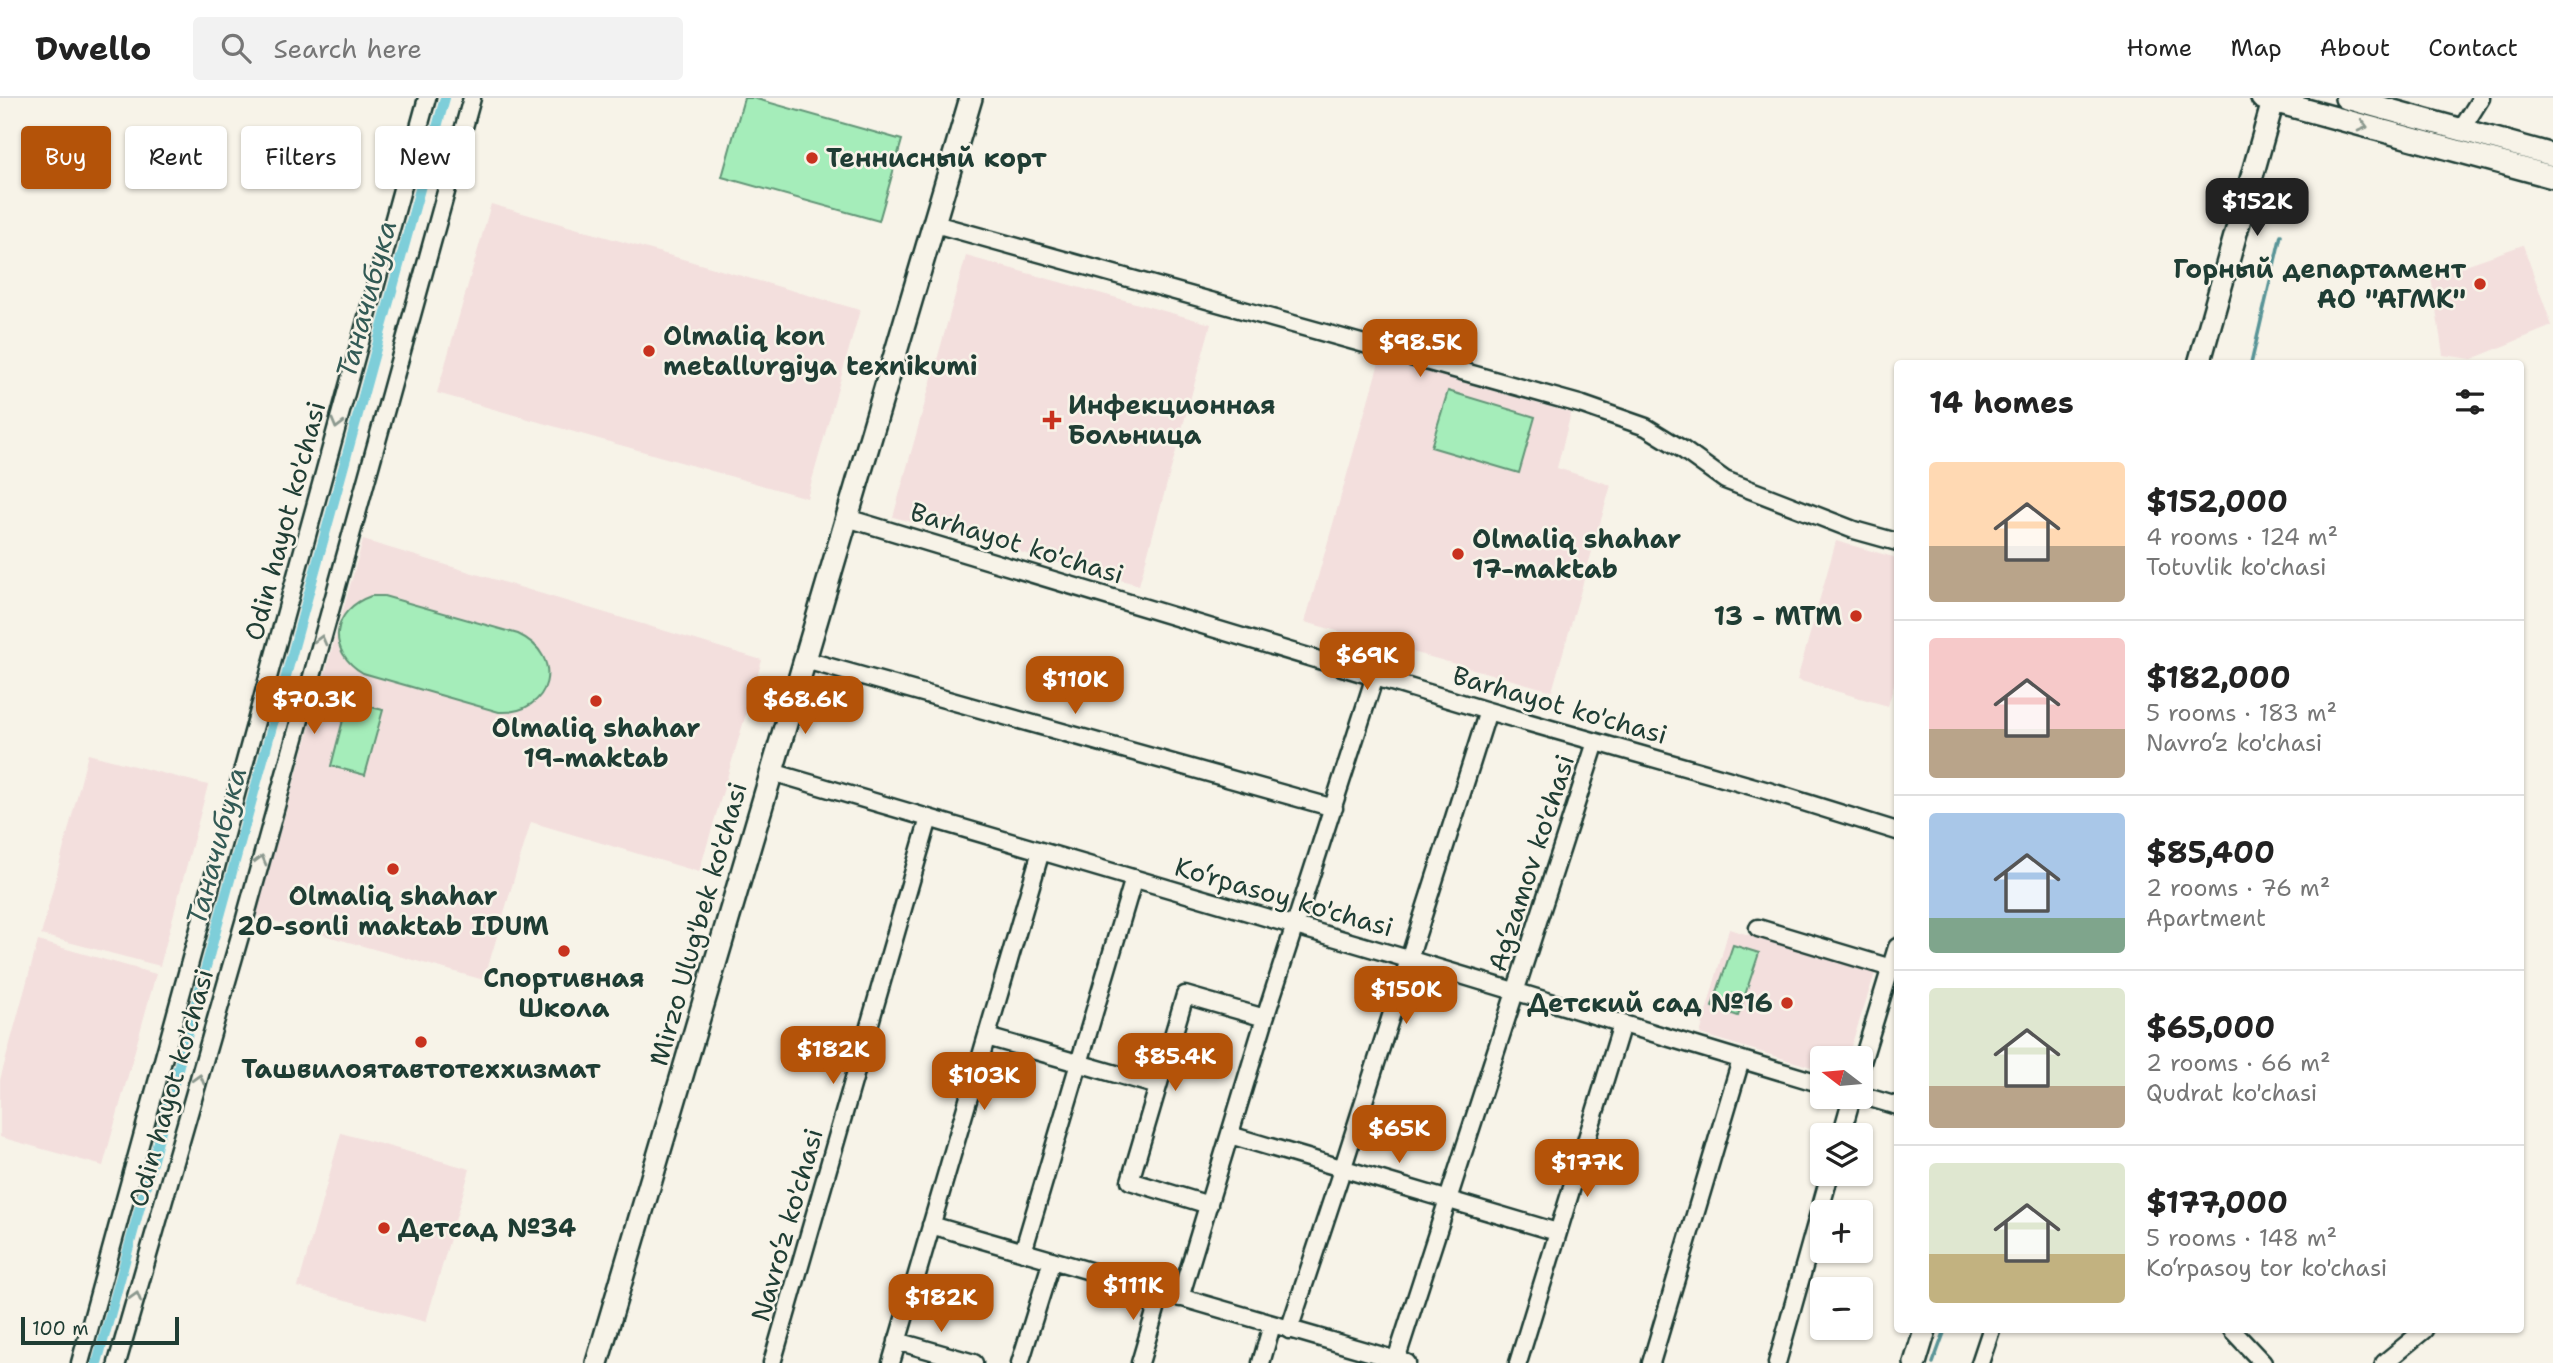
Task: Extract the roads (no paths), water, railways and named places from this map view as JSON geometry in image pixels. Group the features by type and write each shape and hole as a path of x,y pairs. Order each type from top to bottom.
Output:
{"main road":[{"name":"Mirzo Ulug'bek ko'chasi","path":"597,1363 971,98"},
{"path":"2346,98 2553,155"},
{"path":"2200,360 2270,99 2553,177"},
{"path":"1915,1363 1924,1333"}],"street":[{"name":"Odin hayot ko'chasi","path":"80,1363 427,98"},
{"name":"Odin hayot ko'chasi","path":"117,1363 244,922 472,98"},
{"path":"2461,130 2482,98"},
{"path":"935,224 1583,405 1646,427 1725,480 1854,530 1894,541"},
{"name":"Barhayot ko'chasi","path":"847,518 1894,830"},
{"path":"805,660 1334,808"},
{"path":"1180,1298 1265,1018 1375,676"},
{"path":"1289,1331 1488,711"},
{"name":"Ag‘zamov ko'chasi","path":"1402,1361 1449,1201 1596,742"},
{"name":"Ko‘rpasoy ko'chasi","path":"772,772 1810,1080"},
{"name":"Navro‘z ko'chasi","path":"772,1363 929,818"},
{"path":"891,1363 1041,850"},
{"path":"1023,1252 1134,878"},
{"path":"1758,928 1891,968"},
{"path":"1867,1046 1894,958"},
{"path":"1209,1205 1130,1181 1185,995 1265,1018"},
{"path":"1518,1363 1622,1024"},
{"path":"986,1037 1158,1086"},
{"path":"1651,1363 1741,1059"},
{"path":"1873,1099 1894,1105"},
{"path":"1230,1135 1557,1232"},
{"path":"1777,1363 1827,1186"},
{"path":"931,1225 1289,1331 1402,1361"},
{"path":"1020,1363 1052,1260"},
{"path":"1140,1363 1161,1292"},
{"path":"1261,1363 1272,1325"},
{"path":"1980,1363 1990,1333"},
{"path":"2239,1333 2263,1363"},
{"path":"2384,1363 2420,1333"},
{"path":"897,1341 974,1363"}],"waterway":[{"name":"Таначибука","path":"97,1363 445,98"},
{"path":"2252,360 2281,235"},
{"path":"1933,1363 1944,1333"}],"place":[{"name":"Теннисный корт","path":"812,158"},
{"name":"Горный департамент АО \"АГМК\"","path":"2480,284"},
{"name":"Olmaliq kon metallurgiya texnikumi","path":"649,351"},
{"name":"Инфекционная Больница","path":"1052,420"},
{"name":"Olmaliq shahar 17-maktab","path":"1458,554"},
{"name":"13 - MTM","path":"1856,616"},
{"name":"Olmaliq shahar 19-maktab","path":"596,701"},
{"name":"Olmaliq shahar 20-sonli maktab IDUM","path":"393,869"},
{"name":"Спортивная Школа","path":"564,951"},
{"name":"Детский сад №16","path":"1787,1003"},
{"name":"Ташвилоятавтотеххизмат","path":"421,1042"},
{"name":"Детсад №34","path":"384,1228"}]}
